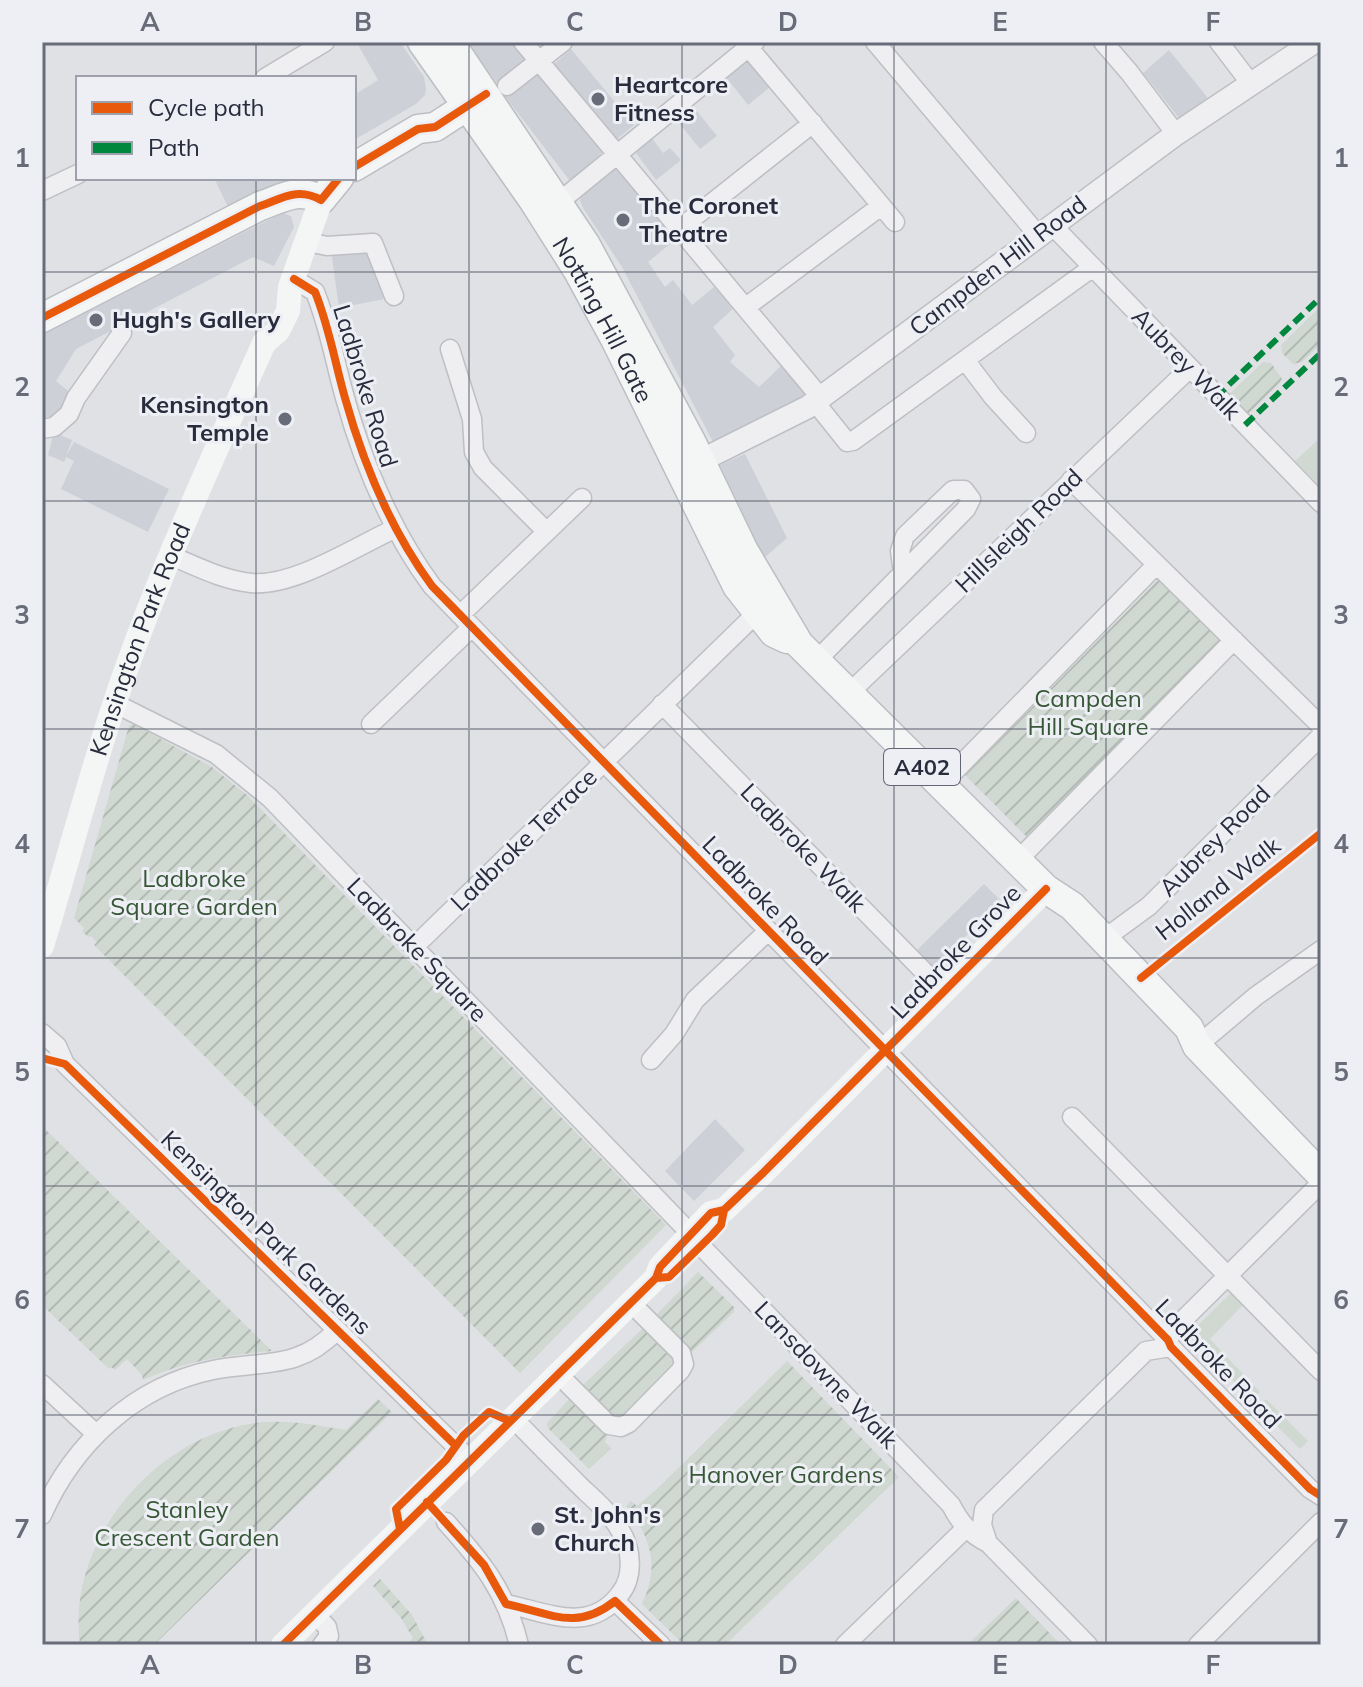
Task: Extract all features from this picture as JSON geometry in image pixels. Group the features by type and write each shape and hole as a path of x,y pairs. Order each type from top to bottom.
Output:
{"main road":[{"name":"Notting Hill Gate","path":"422,42 478,91 559,202 639,342 701,461 744,551 764,606"},
{"name":"Notting Hill Gate","path":"450,42 533,200 578,271 615,339 725,566 764,606"},
{"path":"356,166 418,129 424,113 478,91"},
{"path":"42,318 260,206 291,195 330,189"},
{"name":"Kensington Park Road","path":"42,946 114,703 169,555 264,343 278,331 288,311 292,283 330,189"},
{"name":"A402","path":"764,606 807,653 1046,889 1072,906 1189,1028 1197,1046 1321,1175"},
{"name":"A402","path":"1046,889 1059,917 1067,926 1177,1037 1197,1046"},
{"name":"Ladbroke Grove","path":"283,1645 656,1278 669,1277 696,1240 721,1225 724,1210 886,1053 1046,889"}],"street":[{"path":"268,76 325,42"},
{"path":"523,42 746,307 847,442 853,441 1093,267"},
{"path":"478,91 539,62 563,42"},
{"name":"Aubrey Walk","path":"875,42 1045,230 1093,267 1321,503"},
{"path":"1103,42 1176,134"},
{"path":"1219,42 1251,84"},
{"name":"Campden Hill Road","path":"701,461 818,400 1176,134 1314,42"},
{"path":"559,202 749,44 895,222"},
{"path":"679,229 813,123"},
{"path":"42,191 76,175"},
{"path":"746,307 881,206"},
{"path":"308,242 327,246 373,243 394,296"},
{"name":"Ladbroke Road","path":"292,283 310,287 317,298 358,442 394,529 432,586 1310,1489 1321,1496"},
{"path":"42,429 54,427 69,414 76,398 122,333"},
{"path":"450,349 472,419 474,452 483,468 546,531"},
{"path":"965,360 1026,433"},
{"name":"Hillsleigh Road","path":"848,694 1189,369"},
{"path":"687,486 690,470 701,461"},
{"path":"1071,480 1321,726"},
{"path":"807,653 903,573 966,509 971,499 964,490 953,490 905,536 900,551 903,573"},
{"path":"371,724 546,531 582,498"},
{"path":"169,555 225,578 253,583 272,581 314,567 394,529"},
{"path":"941,785 1156,565"},
{"name":"Ladbroke Terrace","path":"415,946 764,606"},
{"path":"1018,860 1234,640"},
{"name":"Ladbroke Square","path":"114,703 200,744 233,766 270,798 696,1240"},
{"name":"Ladbroke Walk","path":"662,704 944,992"},
{"name":"Aubrey Road","path":"1104,939 1149,906 1321,736"},
{"path":"651,1060 674,1034 695,1000 767,932"},
{"path":"1197,1046 1256,996 1318,957"},
{"name":"Kensington Park Gardens","path":"42,1033 57,1046 65,1064 470,1460"},
{"name":"Kensington Park Gardens","path":"42,1058 65,1064"},
{"path":"1072,1117 1321,1371"},
{"path":"845,1645 1146,1351 1170,1344 1175,1328 1321,1183"},
{"name":"Lansdowne Walk","path":"696,1240 973,1520 1088,1645"},
{"path":"558,1374 609,1425 621,1427 629,1423 684,1364 681,1353 631,1303"},
{"path":"1146,1351 1149,1321"},
{"path":"42,1515 57,1484 95,1433 135,1403 165,1386 214,1370 289,1361 312,1352 337,1330"},
{"path":"42,1384 95,1433"},
{"path":"506,1604 554,1617 583,1619 594,1615 615,1601 628,1578 629,1555 621,1531 601,1507 513,1418"},
{"path":"446,1522 496,1582 519,1645"},
{"path":"1198,1645 1321,1522"},
{"path":"615,1601 661,1645"},
{"path":"314,1613 329,1630 329,1636 322,1645"}],"shaded area":[{"path":"400,42 424,77 426,89 425,95 416,104 356,139 356,94 378,80 357,43"},
{"path":"468,42 518,42 531,60 498,85"},
{"path":"571,49 634,125 616,140 554,64"},
{"path":"1169,50 1208,98 1179,118 1143,73"},
{"path":"748,60 770,87 748,105 726,77"},
{"path":"535,70 604,151 570,181 504,95"},
{"path":"692,105 717,136 700,149 675,118"},
{"path":"652,138 663,153 670,148 681,160 656,180 636,153"},
{"path":"617,168 675,240 648,262 665,287 673,280 692,305 714,287 734,308 713,327 735,355 730,362 759,387 782,365 806,393 791,406 713,442 622,267 580,200 583,193"},
{"path":"215,180 287,180 230,211"},
{"path":"282,213 291,216 294,227 274,266 253,257 76,349 56,381 73,395 58,434 72,440 66,456 74,442 169,489 148,532 61,489 74,461 66,457 64,462 48,455 54,432 42,412 42,335"},
{"path":"372,245 384,299 339,308 331,250"},
{"path":"745,454 787,538 764,558 720,465"},
{"path":"984,884 1001,901 933,969 916,951"},
{"path":"715,1119 745,1150 694,1201 665,1171"}],"green space":[{"path":"1321,306 1321,344 1302,362 1293,364 1282,353 1281,345"},
{"path":"1263,362 1271,363 1282,379 1246,416 1227,396"},
{"path":"1321,437 1321,487 1295,461"},
{"name":"Campden Hill Square","path":"1159,579 1222,641 1027,837 965,775"},
{"name":"Ladbroke Square Garden","path":"133,724 212,767 247,795 666,1225 520,1373 94,945 97,942 82,931 84,928 74,918 129,726"},
{"path":"42,1126 272,1351 206,1360 143,1380 127,1359 115,1370 109,1369 42,1305"},
{"path":"698,1272 734,1307 734,1312 691,1353 655,1316"},
{"path":"1231,1293 1243,1305 1210,1339 1260,1392 1252,1400 1188,1335"},
{"path":"644,1327 674,1357 675,1365 617,1422 582,1386"},
{"name":"Hanover Gardens","path":"787,1361 899,1477 725,1645 684,1645 642,1604 651,1577 650,1552 642,1529 626,1506 631,1501 637,1506 659,1487"},
{"path":"571,1397 608,1433 605,1442 611,1448 589,1469 548,1428 547,1423"},
{"name":"Stanley Crescent Garden","path":"378,1399 392,1412 154,1645 80,1645 79,1606 87,1568 103,1533 124,1500 152,1472 183,1449 218,1432 255,1423 290,1422 346,1430"},
{"path":"1266,1399 1308,1441 1300,1449 1258,1407"},
{"path":"380,1579 412,1615 428,1645 406,1645 413,1638 401,1618 373,1586"},
{"path":"1016,1598 1061,1645 967,1645"}],"marked path":[{"path":"1216,397 1321,297"},
{"path":"1245,425 1321,353"}],"cycle path":[{"path":"356,166 418,129 435,127 486,94"},
{"path":"42,318 260,206 298,194 321,200 337,180"},
{"path":"294,279 315,292 352,423 370,472 403,542 432,586 1168,1340 1171,1347 1310,1489 1321,1496"},
{"name":"Holland Walk","path":"1141,978 1321,833"},
{"path":"283,1645 656,1278 660,1267 711,1213 724,1210 763,1173 1046,889"},
{"path":"42,1058 65,1064 456,1446"},
{"path":"656,1278 669,1277 712,1235 721,1225 724,1210"},
{"path":"400,1529 396,1509 446,1460 463,1436 489,1412 510,1421"},
{"path":"427,1502 484,1565 506,1604 562,1618 575,1618 588,1616 615,1601 661,1645"}],"place":[{"name":"Heartcore Fitness","path":"598,99"},
{"name":"The Coronet Theatre","path":"623,220"},
{"name":"Hugh's Gallery","path":"96,320"},
{"name":"Kensington Temple","path":"285,419"},
{"name":"St. John's Church","path":"538,1529"}]}
